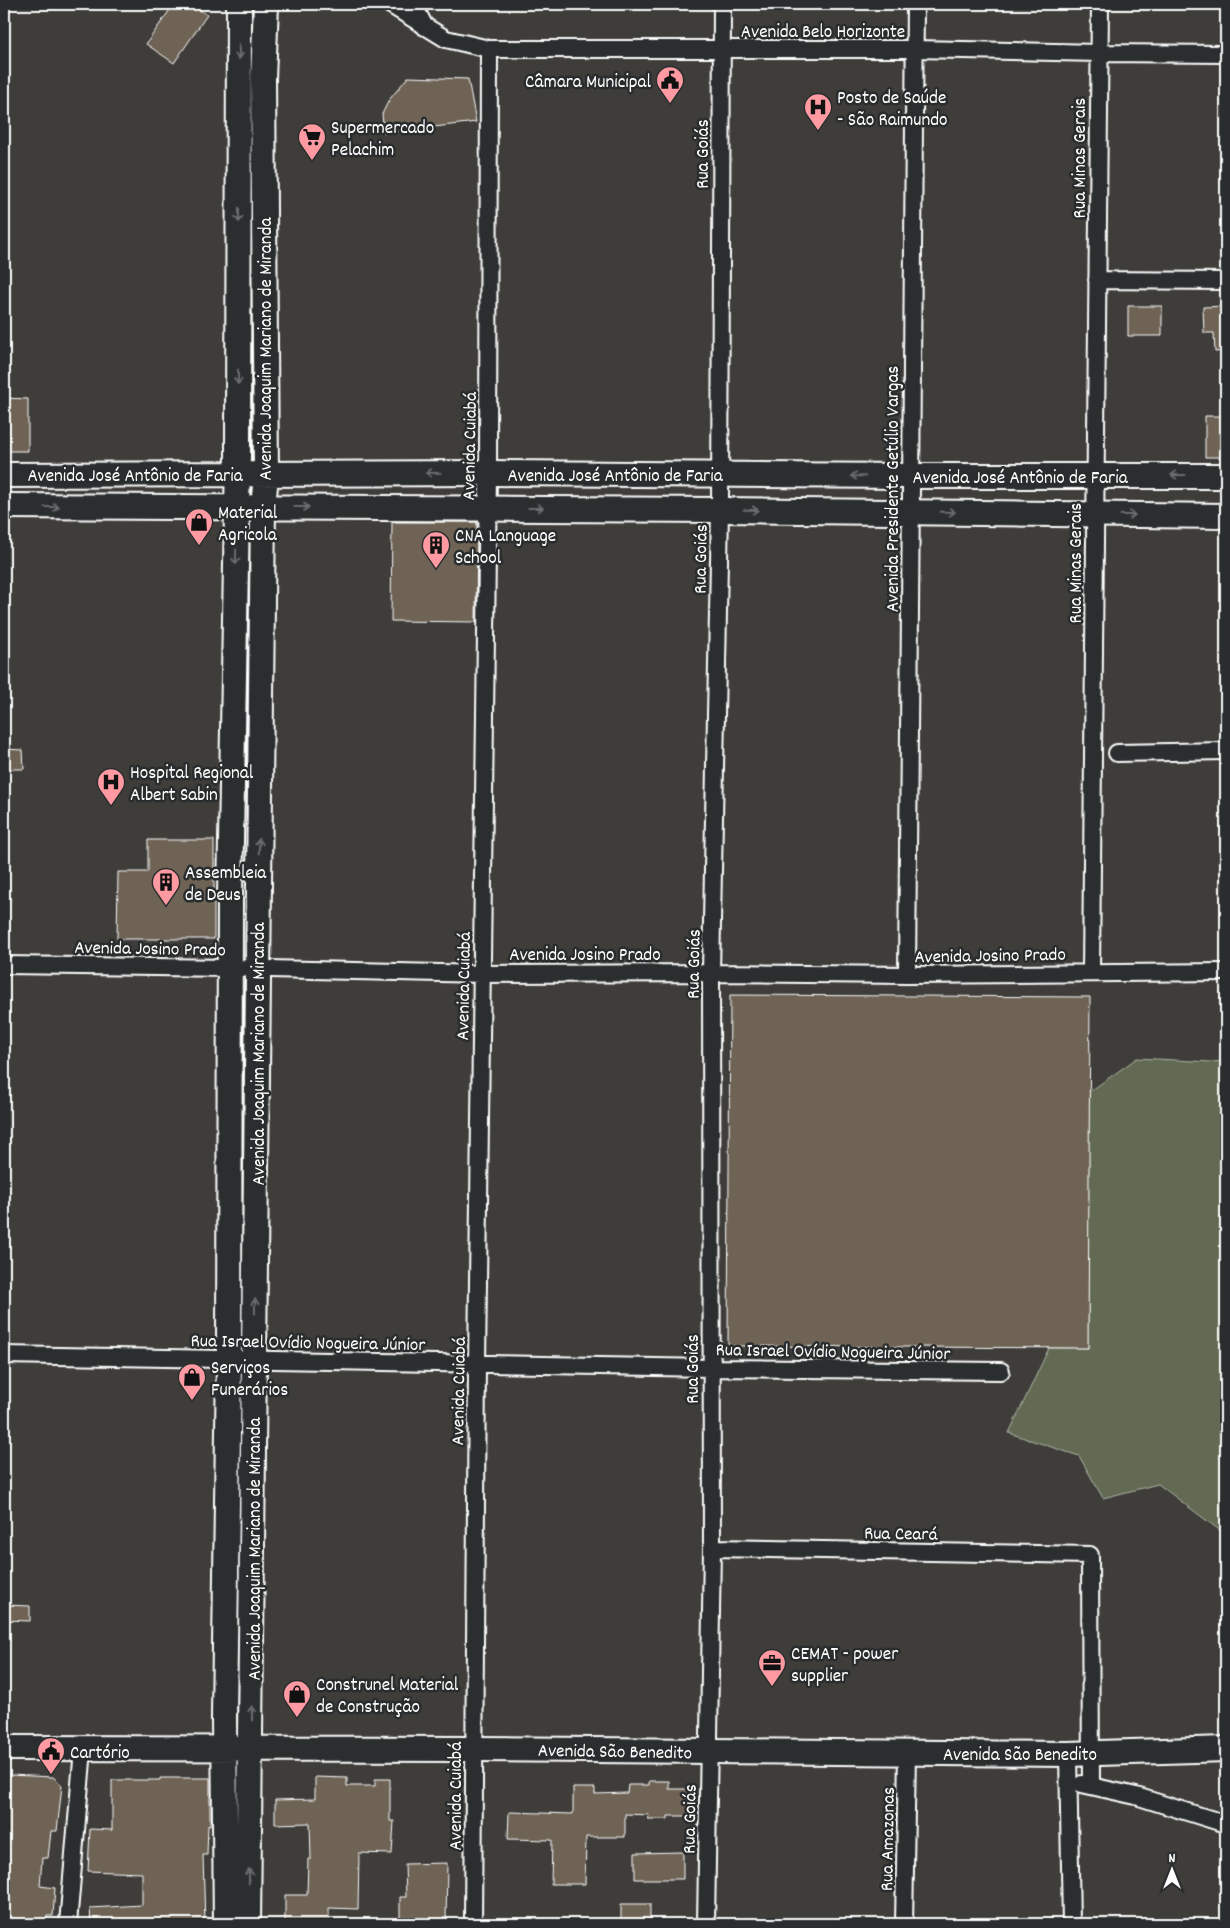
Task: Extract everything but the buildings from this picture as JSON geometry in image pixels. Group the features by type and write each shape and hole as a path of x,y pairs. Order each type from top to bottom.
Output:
{"street":[{"name":"Avenida Joaquim Mariano de Miranda","path":"226,1924 224,1749 229,1360 230,968 237,507 239,4"},
{"name":"Avenida Joaquim Mariano de Miranda","path":"248,1924 252,1749 263,507 266,475 263,79 266,4"},
{"name":"Avenida Belo Horizonte","path":"389,4 446,39 489,48 915,49 1099,54 1226,54"},
{"path":"413,4 425,27"},
{"name":"Rua Goiás","path":"706,1924 712,1548 711,973 720,510 722,4"},
{"name":"Avenida Presidente Getúlio Vargas","path":"907,975 915,4"},
{"name":"Rua Minas Gerais","path":"1091,973 1100,4"},
{"name":"Avenida Cuiabá","path":"473,1924 477,1364 488,473 489,48"},
{"path":"239,79 263,79"},
{"path":"1098,280 1226,281"},
{"name":"Avenida José Antônio de Faria","path":"4,475 488,473 1226,476"},
{"name":"Avenida José Antônio de Faria","path":"4,506 487,508 1226,516"},
{"path":"1117,753 1226,751"},
{"path":"232,811 260,810"},
{"name":"Avenida Josino Prado","path":"4,965 258,968 483,974 711,973 907,975 1226,972"},
{"name":"Rua Israel Ovídio Nogueira Júnior","path":"4,1355 711,1368 1001,1371"},
{"name":"Rua Ceará","path":"712,1548 1090,1556 1092,1753"},
{"path":"226,1568 253,1568"},
{"name":"Avenida São Benedito","path":"4,1748 474,1749 907,1754 1068,1754 1226,1749"},
{"path":"68,1924 83,1749"},
{"path":"1091,1786 1092,1753"},
{"name":"Rua Amazonas","path":"904,1924 907,1754"},
{"path":"1068,1754 1071,1924"},
{"path":"1068,1780 1136,1796 1226,1824"}],"green space":[{"path":"1137,1058 1226,1061 1226,1535 1158,1484 1103,1498 1079,1456 1009,1433 1049,1348 1088,1348 1089,1092"}],"place":[{"name":"Câmara Municipal","path":"670,104"},
{"name":"Posto de Saúde - São Raimundo","path":"818,131"},
{"name":"Supermercado Pelachim","path":"312,161"},
{"name":"Material Agricola","path":"199,546"},
{"name":"CNA Language School","path":"436,569"},
{"name":"Hospital Regional Albert Sabin","path":"111,806"},
{"name":"Assembleia de Deus","path":"166,906"},
{"name":"Serviços Funerários","path":"192,1401"},
{"name":"CEMAT - power supplier","path":"772,1687"},
{"name":"Construnel Material de Construção","path":"297,1718"},
{"name":"Cartório","path":"51,1775"}]}
